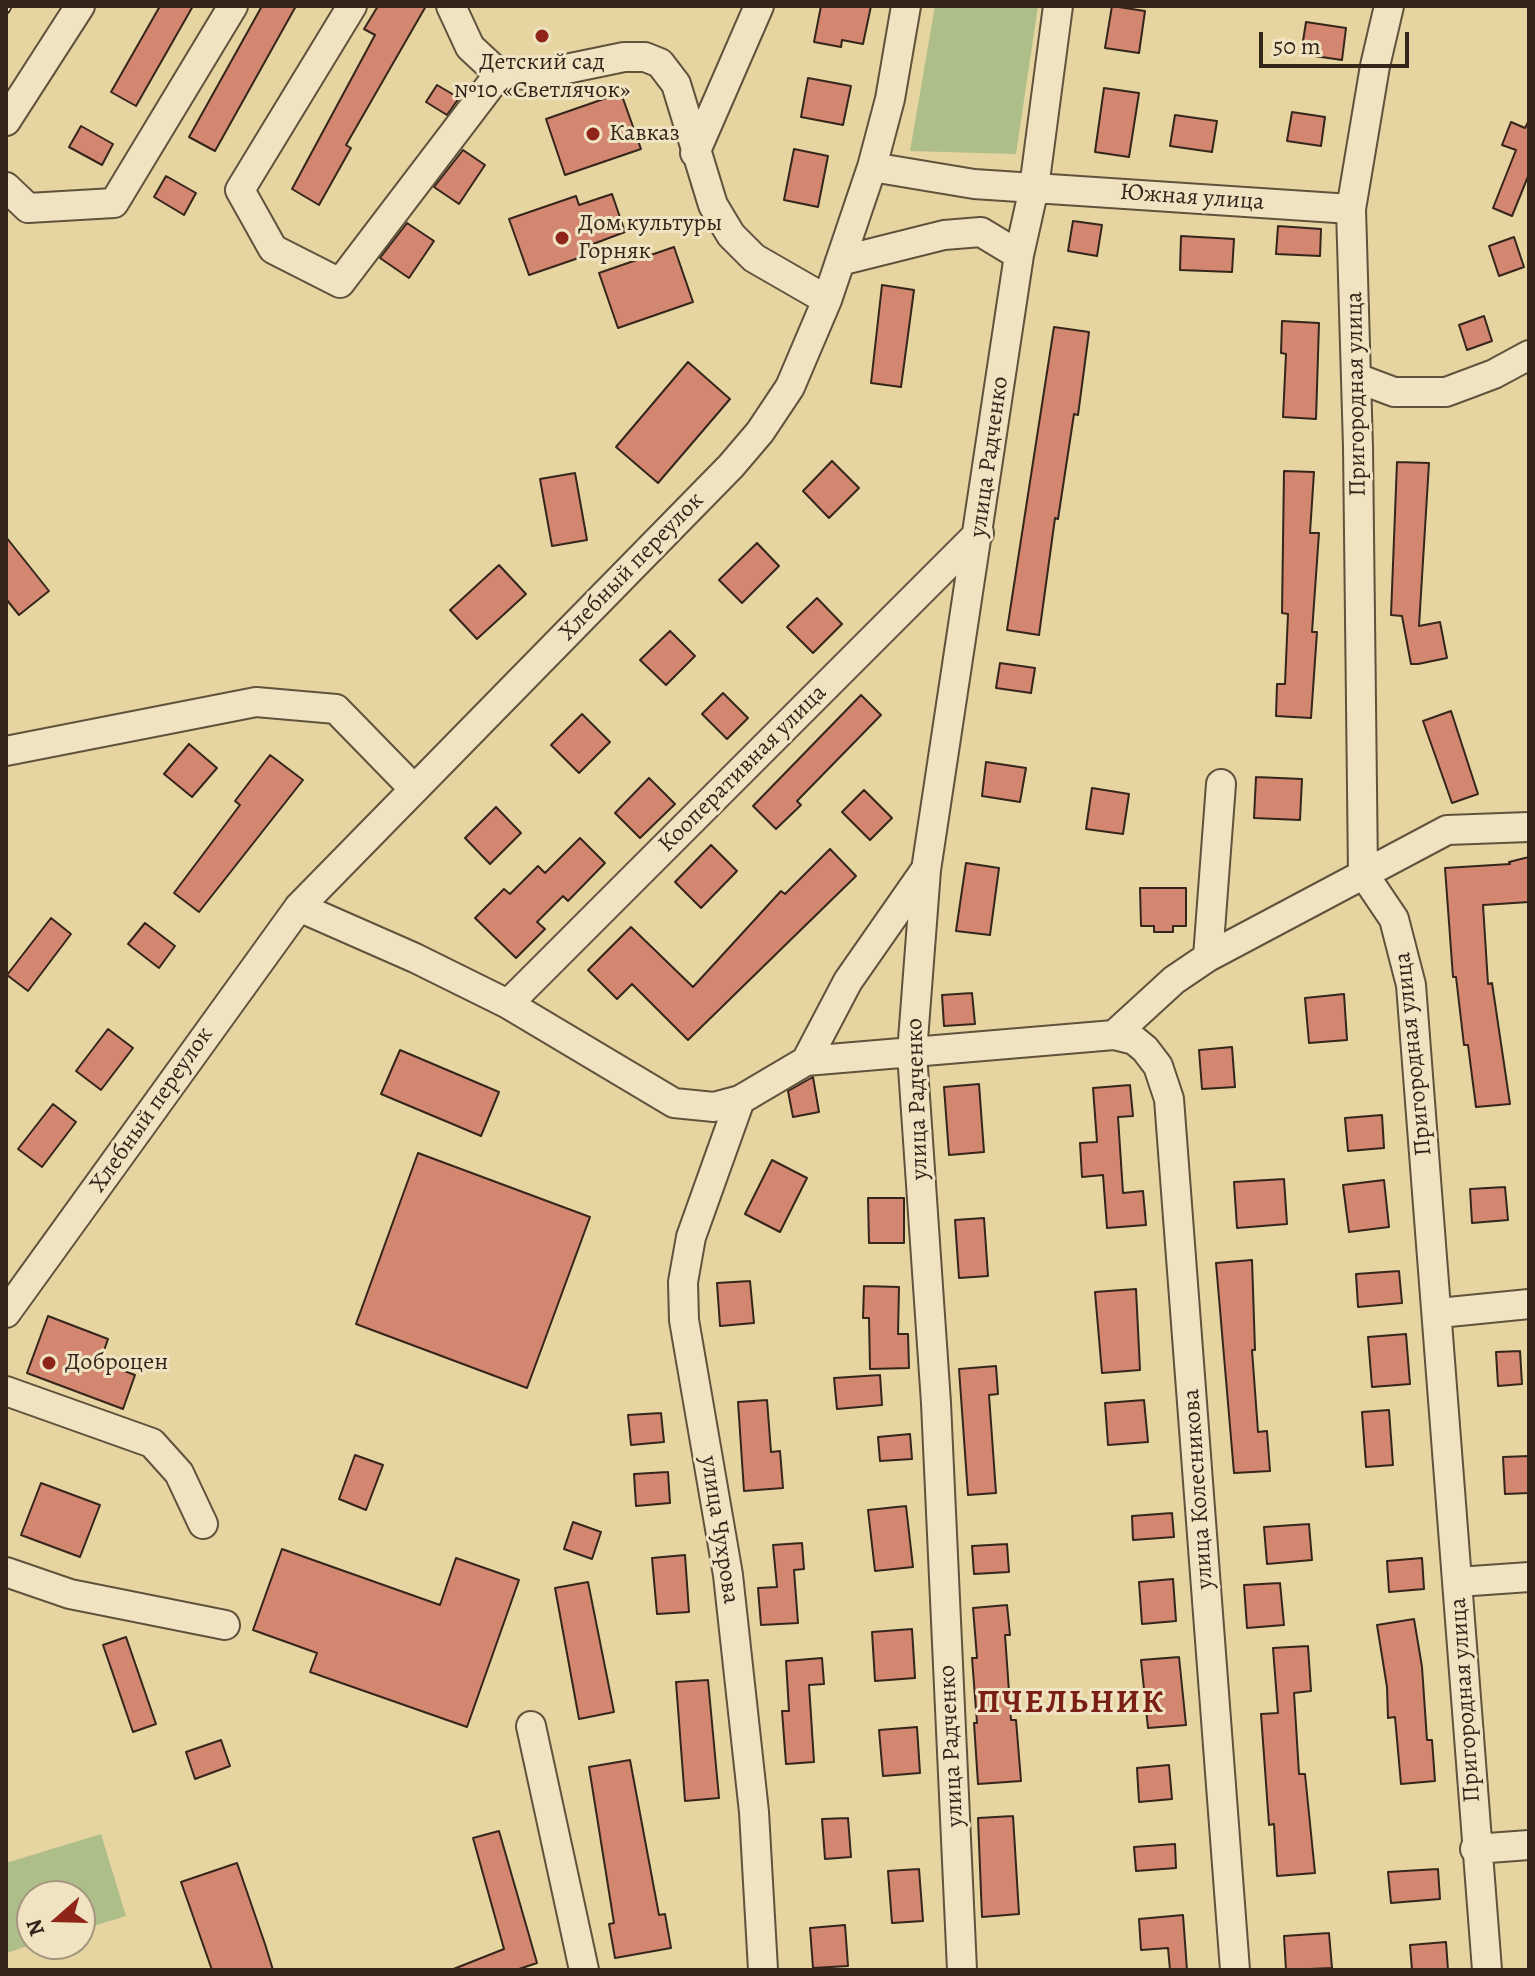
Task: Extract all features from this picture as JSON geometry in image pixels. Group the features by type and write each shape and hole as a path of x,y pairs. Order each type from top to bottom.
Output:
{"street":[{"path":"6,121 80,6"},
{"path":"6,187 28,208 114,203 233,6"},
{"path":"352,6 240,190 273,249 340,283 499,74"},
{"path":"451,6 470,47 499,74 537,75 624,57 645,57 660,63 676,84 713,205 731,235 754,258 827,300"},
{"path":"695,153 759,6"},
{"path":"872,167 890,99 906,6"},
{"path":"1034,188 1058,6"},
{"name":"Пригородная улица","path":"1389,6 1375,66 1351,209 1357,378 1363,873 1394,919 1411,985 1439,1313 1475,1849 1487,1970"},
{"name":"Южная улица","path":"872,167 974,184 1351,209"},
{"name":"Хлебный переулок","path":"6,1313 299,907 731,466 790,387 827,300 872,167"},
{"path":"967,233 974,184"},
{"name":"улица Радченко","path":"962,1970 936,1403 912,1053 926,870 1019,255 1034,188"},
{"path":"840,261 944,235 981,232 1019,255"},
{"path":"1357,378 1394,392 1446,392 1494,374 1529,355"},
{"name":"Кооперативная улица","path":"508,1004 979,533"},
{"path":"6,751 256,702 336,709 414,789"},
{"path":"1208,957 1221,784"},
{"path":"299,907 415,958 508,1004 674,1103 714,1107 740,1100 806,1061 1114,1035 1174,980 1208,957 1363,873 1447,830 1518,826"},
{"path":"806,1061 848,981 926,870"},
{"name":"улица Колесникова","path":"1114,1035 1134,1040 1145,1049 1158,1066 1169,1099 1235,1970"},
{"name":"улица Чухрова","path":"740,1100 691,1237 683,1282 684,1320 728,1575 754,1812 763,1970"},
{"path":"1439,1313 1529,1304"},
{"path":"6,1391 152,1443 179,1473 203,1524"},
{"path":"6,1572 70,1594 225,1625"},
{"path":"1458,1582 1529,1577"},
{"path":"531,1726 584,1970"},
{"path":"1475,1849 1529,1845"}],"green space":[{"path":"935,6 1038,6 1016,154 910,151"},
{"path":"101,1834 126,1916 96,1925 96,1880 16,1880 16,1950 6,1953 6,1863"}],"building":[{"path":"160,6 193,6 136,106 111,92"},
{"path":"262,6 296,6 215,151 189,137"},
{"path":"378,6 426,6 346,145 351,148 319,205 292,189 375,35 364,29"},
{"path":"821,6 871,6 863,44 842,40 841,47 814,42"},
{"path":"1112,6 1145,11 1139,53 1105,48"},
{"path":"1306,22 1346,28 1342,60 1301,54"},
{"path":"808,78 851,86 843,125 801,117"},
{"path":"437,85 459,98 447,115 426,102"},
{"path":"1104,88 1139,93 1129,157 1095,152"},
{"name":"Кавказ","path":"621,93 641,149 565,175 546,119"},
{"path":"1292,112 1325,117 1321,146 1287,141"},
{"path":"1175,115 1217,121 1212,152 1170,146"},
{"path":"1529,120 1529,174 1512,216 1493,208 1516,150 1502,145 1511,122 1525,128"},
{"path":"81,126 113,144 102,165 69,147"},
{"path":"794,149 828,156 818,207 784,200"},
{"path":"463,150 485,165 459,204 434,187"},
{"path":"166,176 196,193 184,215 154,197"},
{"name":"Дом культуры Горняк","path":"612,194 625,232 593,244 596,252 529,275 509,219 576,196 579,205"},
{"path":"1073,221 1102,225 1097,256 1068,251"},
{"path":"407,223 434,241 409,278 380,258"},
{"path":"1278,226 1321,229 1320,256 1276,254"},
{"path":"1181,236 1234,239 1232,272 1180,270"},
{"path":"1514,237 1524,267 1499,276 1489,246"},
{"path":"674,247 693,302 618,328 599,273"},
{"path":"882,285 914,290 901,387 871,383"},
{"path":"1484,316 1492,341 1467,350 1459,325"},
{"path":"1282,321 1319,323 1316,419 1283,417 1286,354 1281,353"},
{"path":"1054,327 1089,332 1078,415 1074,414 1058,519 1055,518 1039,635 1007,630"},
{"path":"688,362 730,399 658,483 616,447"},
{"path":"832,461 859,488 829,518 803,491"},
{"path":"1397,462 1429,463 1419,626 1440,622 1447,658 1418,664 1411,664 1402,616 1391,615"},
{"path":"1284,471 1314,472 1310,533 1319,533 1312,632 1317,632 1311,718 1276,716 1277,684 1285,684 1288,614 1282,613"},
{"path":"575,473 587,540 552,546 540,479"},
{"path":"6,537 49,591 19,615 6,599"},
{"path":"757,543 779,566 742,603 719,580"},
{"path":"499,565 526,594 477,639 450,610"},
{"path":"817,598 842,624 813,653 787,627"},
{"path":"670,631 695,656 666,685 640,660"},
{"path":"1000,663 1035,668 1031,693 996,688"},
{"path":"723,693 748,718 727,739 702,714"},
{"path":"861,695 881,715 797,801 801,805 776,829 753,806"},
{"path":"1451,711 1478,794 1452,803 1423,721"},
{"path":"582,714 610,742 579,773 551,745"},
{"path":"189,744 217,768 192,797 164,774"},
{"path":"270,755 303,780 199,912 174,893 240,805 235,801"},
{"path":"986,762 1026,768 1020,802 982,796"},
{"path":"1256,777 1302,779 1300,820 1254,818"},
{"path":"649,778 675,804 640,838 615,813"},
{"path":"1092,788 1129,794 1123,834 1086,829"},
{"path":"864,790 892,818 870,840 842,812"},
{"path":"496,807 521,833 490,864 465,838"},
{"path":"580,838 605,863 568,901 563,896 537,922 545,929 516,958 475,918 504,889 510,894 538,866 545,873"},
{"path":"711,845 737,871 701,908 675,882"},
{"path":"830,849 856,876 688,1040 632,984 617,999 588,970 631,927 693,987 781,891 785,894"},
{"path":"1529,857 1529,902 1483,905 1488,984 1492,983 1510,1104 1476,1107 1468,1045 1464,1045 1456,977 1453,977 1445,868 1510,864"},
{"path":"966,863 999,868 990,935 956,931"},
{"path":"1140,888 1186,888 1186,926 1173,926 1173,932 1154,932 1154,926 1141,926"},
{"path":"51,918 71,934 28,991 7,975"},
{"path":"145,923 175,946 159,968 128,944"},
{"path":"972,993 975,1024 944,1026 942,995"},
{"path":"1344,994 1347,1040 1309,1043 1305,998"},
{"path":"108,1029 133,1048 101,1090 76,1071"},
{"path":"1232,1047 1235,1087 1202,1089 1199,1050"},
{"path":"400,1050 499,1092 481,1136 381,1094"},
{"path":"813,1077 819,1112 793,1117 788,1091"},
{"path":"979,1084 984,1152 949,1155 944,1087"},
{"path":"1130,1085 1133,1116 1118,1117 1123,1193 1143,1191 1146,1225 1107,1228 1103,1175 1082,1177 1080,1143 1097,1142 1093,1088"},
{"path":"53,1104 76,1122 42,1167 18,1149"},
{"path":"1382,1115 1384,1148 1348,1151 1345,1118"},
{"path":"418,1153 590,1217 527,1388 356,1324"},
{"path":"772,1160 807,1178 780,1232 745,1214"},
{"path":"1284,1179 1287,1224 1237,1228 1234,1182"},
{"path":"1384,1180 1389,1227 1349,1232 1343,1185"},
{"path":"1505,1187 1508,1220 1472,1223 1470,1189"},
{"path":"868,1198 904,1198 904,1243 869,1243"},
{"path":"984,1218 988,1276 959,1278 955,1220"},
{"path":"1252,1260 1255,1350 1252,1350 1258,1432 1267,1431 1270,1471 1234,1473 1216,1263"},
{"path":"1399,1271 1402,1303 1358,1307 1356,1274"},
{"path":"750,1281 754,1323 720,1326 717,1283"},
{"path":"864,1286 899,1287 898,1334 908,1334 909,1368 870,1369 869,1318 863,1318"},
{"path":"1136,1289 1140,1370 1102,1373 1095,1292"},
{"path":"48,1316 108,1339 100,1362 135,1375 123,1409 27,1373"},
{"path":"1406,1334 1410,1384 1372,1387 1368,1337"},
{"path":"1520,1351 1522,1384 1498,1386 1496,1352"},
{"path":"996,1366 998,1394 989,1395 996,1493 968,1495 959,1369"},
{"path":"880,1375 882,1405 837,1409 834,1378"},
{"path":"767,1400 771,1452 780,1451 783,1488 744,1491 738,1402"},
{"path":"1144,1400 1148,1442 1108,1445 1105,1403"},
{"path":"1389,1410 1393,1465 1366,1467 1362,1412"},
{"path":"661,1413 664,1442 631,1445 628,1415"},
{"path":"910,1434 912,1459 880,1461 878,1437"},
{"path":"355,1455 383,1465 366,1510 339,1499"},
{"path":"1529,1456 1529,1493 1505,1494 1503,1457"},
{"path":"668,1472 670,1503 636,1506 634,1474"},
{"path":"41,1483 100,1505 80,1557 21,1535"},
{"path":"906,1506 913,1567 875,1571 868,1510"},
{"path":"1172,1513 1174,1537 1133,1540 1132,1516"},
{"path":"573,1522 601,1532 592,1559 564,1549"},
{"path":"1309,1524 1312,1560 1267,1564 1264,1527"},
{"path":"802,1543 804,1569 794,1570 798,1623 761,1625 758,1588 777,1587 773,1545"},
{"path":"1007,1544 1009,1572 974,1574 972,1546"},
{"path":"282,1549 440,1605 456,1558 519,1580 467,1727 310,1672 317,1653 253,1630"},
{"path":"685,1555 689,1612 657,1614 652,1558"},
{"path":"1422,1558 1424,1589 1389,1592 1387,1561"},
{"path":"1173,1579 1176,1621 1142,1624 1139,1582"},
{"path":"588,1582 614,1712 579,1719 555,1588"},
{"path":"1280,1583 1284,1625 1247,1628 1244,1585"},
{"path":"1007,1605 1010,1635 1005,1635 1011,1720 1016,1720 1021,1781 978,1784 972,1658 977,1658 973,1608"},
{"path":"1414,1619 1422,1667 1427,1740 1432,1740 1435,1781 1401,1784 1395,1717 1388,1718 1387,1687 1377,1625"},
{"path":"912,1629 915,1678 875,1681 872,1632"},
{"path":"126,1637 156,1724 133,1732 103,1645"},
{"path":"1308,1646 1311,1691 1294,1693 1299,1774 1305,1774 1315,1873 1277,1876 1274,1824 1269,1825 1261,1714 1278,1713 1273,1648"},
{"path":"1179,1657 1186,1725 1148,1728 1141,1660"},
{"path":"822,1658 824,1684 809,1685 814,1762 786,1764 782,1711 789,1711 786,1661"},
{"path":"708,1680 719,1798 685,1801 676,1682"},
{"path":"917,1727 920,1773 883,1776 879,1730"},
{"path":"221,1740 230,1766 195,1779 186,1752"},
{"path":"630,1760 659,1915 665,1914 671,1948 615,1958 609,1924 614,1923 589,1767"},
{"path":"1169,1765 1172,1799 1139,1802 1137,1768"},
{"path":"1013,1816 1019,1914 982,1917 978,1818"},
{"path":"848,1818 851,1857 825,1859 822,1819"},
{"path":"499,1831 537,1963 516,1970 451,1970 504,1949 473,1838"},
{"path":"1175,1844 1176,1868 1136,1871 1134,1847"},
{"path":"237,1863 273,1970 212,1970 181,1882"},
{"path":"919,1869 923,1921 892,1923 888,1871"},
{"path":"1438,1869 1440,1899 1391,1903 1388,1872"},
{"path":"1183,1915 1187,1970 1170,1970 1168,1948 1141,1950 1139,1919"},
{"path":"845,1925 848,1966 813,1968 810,1928"},
{"path":"1329,1933 1332,1968 1286,1970 1284,1936"},
{"path":"1446,1942 1448,1970 1412,1970 1410,1945"}],"railway":[{"path":"6,10 8,6"}],"place":[{"name":"Детский сад №10 «Светлячок»","path":"542,36"},
{"name":"Кавказ","path":"593,134"},
{"name":"Дом культуры Горняк","path":"562,238"},
{"name":"Доброцен","path":"49,1363"}],"district":[{"name":"ПЧЕЛЬНИК","path":"1071,1704"}]}
